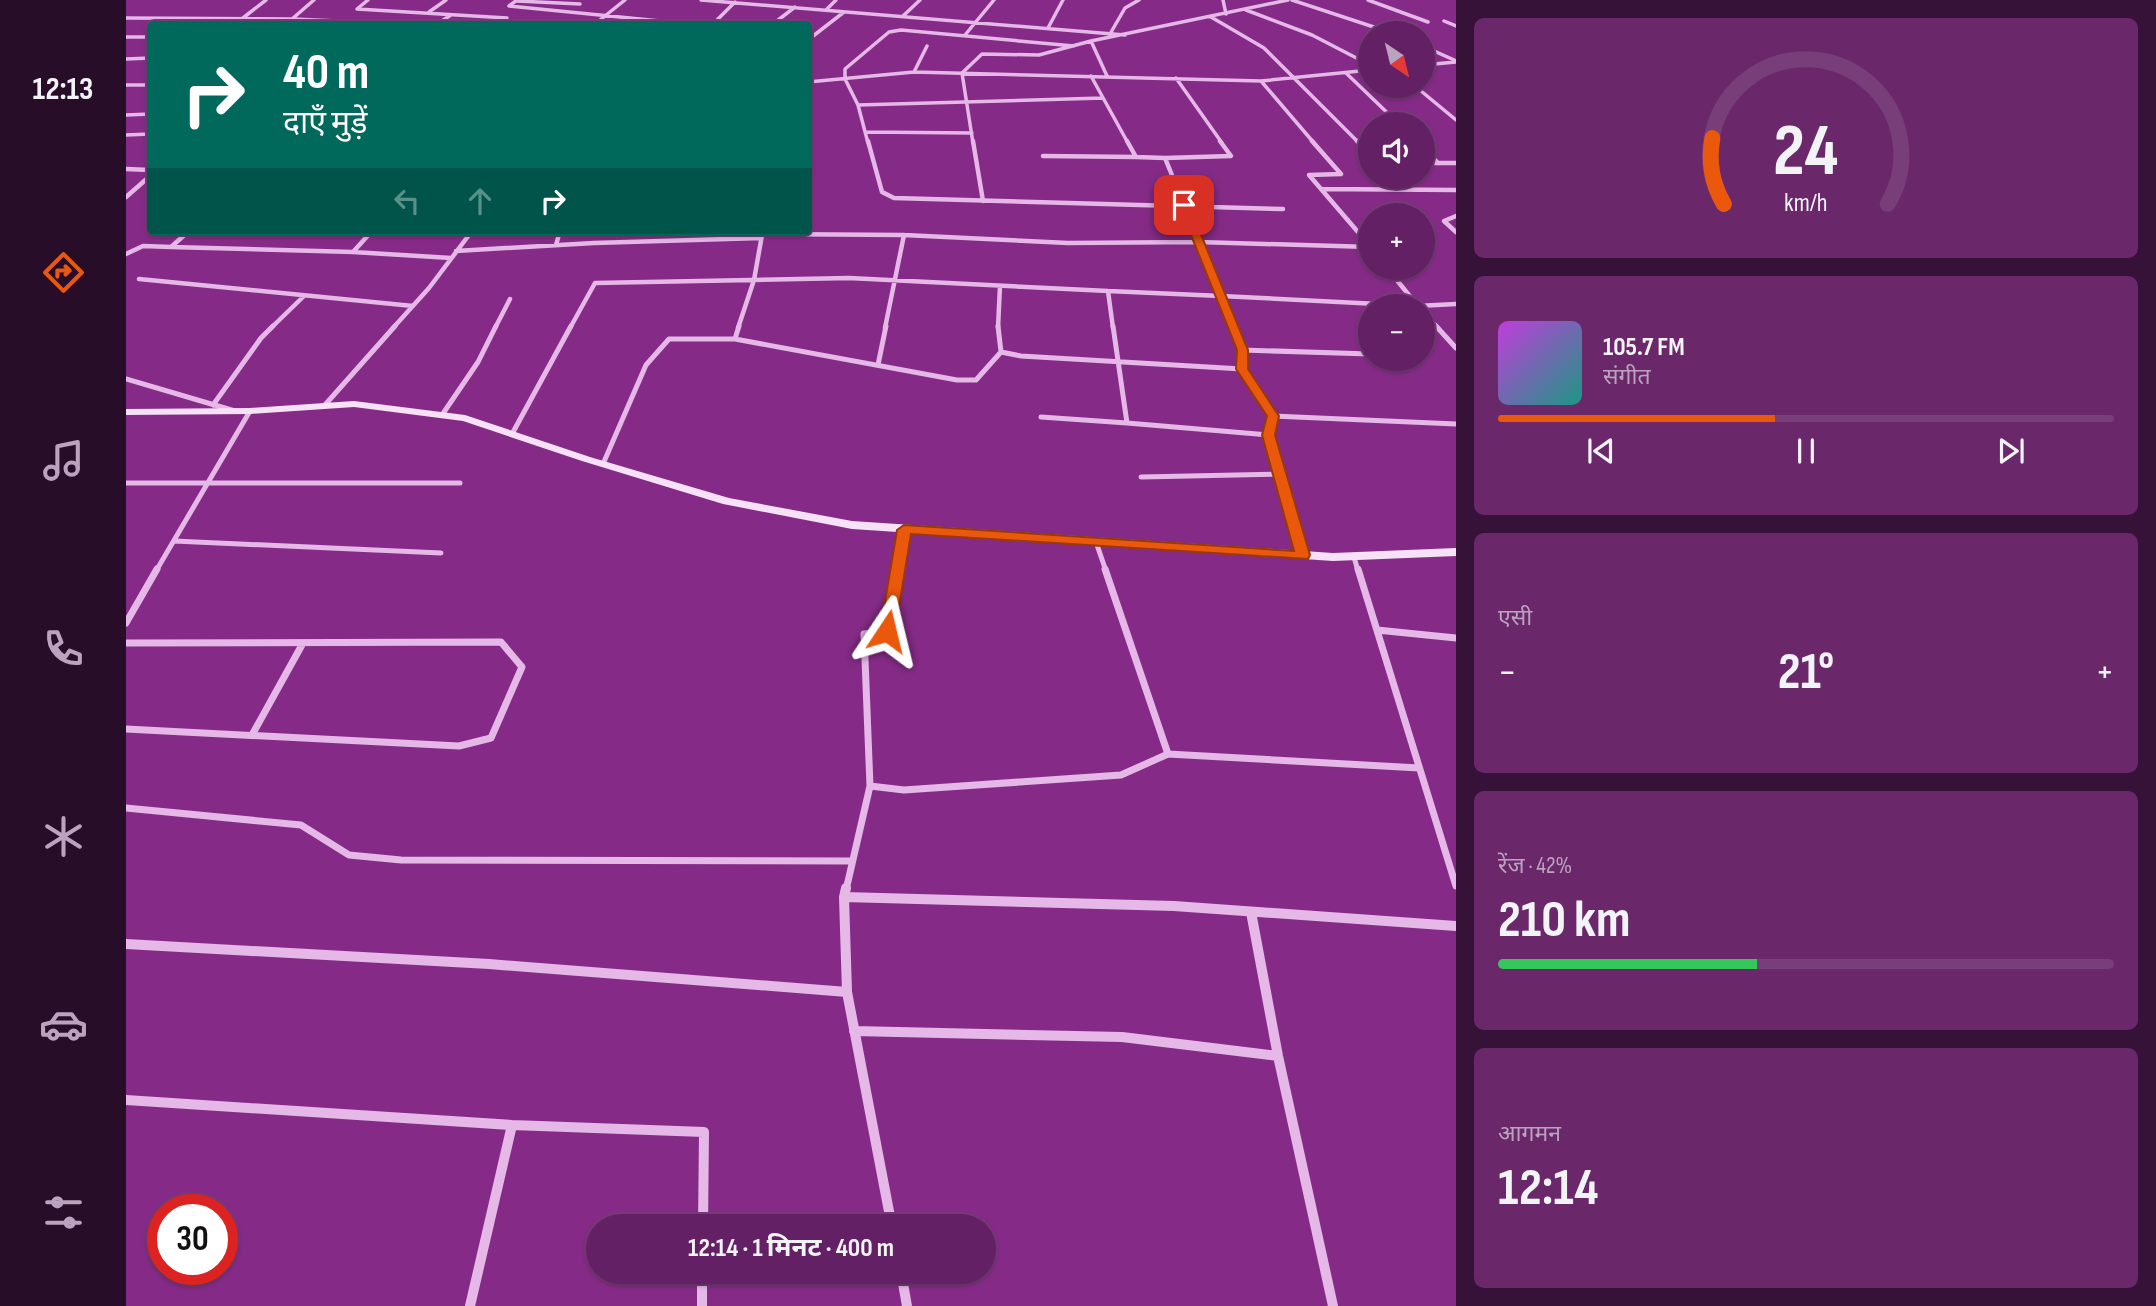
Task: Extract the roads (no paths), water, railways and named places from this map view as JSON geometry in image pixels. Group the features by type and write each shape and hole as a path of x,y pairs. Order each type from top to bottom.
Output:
{"street":[{"path":"243,18 266,0"},
{"path":"292,19 314,0"},
{"path":"368,0 357,9 507,18"},
{"path":"428,13 446,0"},
{"path":"580,4 517,0 509,6 660,21"},
{"path":"599,21 625,0"},
{"path":"701,0 1111,35 1125,35 1290,0 1358,22"},
{"path":"763,5 768,0"},
{"path":"826,10 836,0"},
{"path":"903,16 920,0"},
{"path":"965,35 994,0"},
{"path":"1048,28 1063,0"},
{"path":"962,73 982,54 1039,55 1111,35 1125,8 1139,0"},
{"path":"1223,0 1226,14"},
{"path":"1368,0 1425,21"},
{"path":"716,21 736,2"},
{"path":"777,21 795,7"},
{"path":"1244,10 1312,35 1358,59"},
{"path":"812,37 845,11"},
{"path":"442,21 451,15"},
{"path":"1211,17 1224,27 1253,39 1296,77 1358,142"},
{"path":"126,18 338,21"},
{"path":"1444,21 1456,26"},
{"path":"1074,46 965,35 889,32 845,69 845,79 858,106 882,192 894,198 916,200 1283,209"},
{"path":"126,37 147,37"},
{"path":"1091,41 1107,76"},
{"path":"914,72 927,46"},
{"path":"1435,52 1456,61"},
{"path":"126,59 147,58"},
{"path":"1435,64 1456,61"},
{"path":"812,82 914,72 1261,81 1358,72"},
{"path":"962,73 983,201"},
{"path":"1346,73 1387,112"},
{"path":"1091,76 1136,157"},
{"path":"1043,156 1231,156 1177,78"},
{"path":"1261,81 1341,174 1309,175 1358,233"},
{"path":"126,85 147,85"},
{"path":"858,106 1103,98"},
{"path":"1429,98 1456,120"},
{"path":"126,115 147,114"},
{"path":"864,132 972,132"},
{"path":"126,135 147,134"},
{"path":"1165,158 1242,350 1242,369 1273,416 1269,435 1303,555"},
{"path":"1435,160 1438,163 1456,163"},
{"path":"126,169 147,170"},
{"path":"126,197 147,179"},
{"path":"1321,189 1456,190"},
{"path":"1456,216 1444,221 1456,232"},
{"path":"171,247 184,235"},
{"path":"352,252 368,235"},
{"path":"324,406 413,306 469,235"},
{"path":"556,245 559,235"},
{"path":"664,241 665,235"},
{"path":"456,251 762,235 904,235 1068,243 1199,242 1358,247"},
{"path":"735,339 754,280 762,235"},
{"path":"877,365 904,235"},
{"path":"126,254 143,246 352,252 451,258"},
{"path":"139,279 413,306"},
{"path":"512,434 595,283 895,280 1358,303"},
{"path":"1397,280 1408,294"},
{"path":"1000,285 997,337 1001,352"},
{"path":"1108,291 1127,423"},
{"path":"213,405 261,338 304,296"},
{"path":"442,415 478,362 510,299"},
{"path":"1435,305 1456,304"},
{"path":"1435,325 1456,348"},
{"path":"603,464 646,365 669,339 735,339 957,380 976,380 1001,352"},
{"path":"1242,350 1358,354"},
{"path":"1001,352 1242,369"},
{"path":"126,379 235,411"},
{"path":"126,412 250,411 354,404 465,418 603,464 727,501 852,525 1303,555 1354,557 1456,552"},
{"path":"126,623 250,411"},
{"path":"1273,416 1456,424"},
{"path":"1041,417 1269,435"},
{"path":"1141,477 1280,474"},
{"path":"126,483 460,483"},
{"path":"889,1214 847,992 844,897 870,786 864,634 887,631 904,530"},
{"path":"174,541 442,553"},
{"path":"1096,542 1168,754"},
{"path":"1354,557 1456,886"},
{"path":"1377,629 1456,638"},
{"path":"126,643 501,642 522,667 491,738 459,746 126,729"},
{"path":"252,735 303,643"},
{"path":"870,786 904,790 1121,775 1168,754 1419,768"},
{"path":"126,808 301,825 349,855 401,860 852,860"},
{"path":"844,897 1174,906 1456,926"},
{"path":"1251,912 1278,1056 1333,1306"},
{"path":"126,944 489,964 847,992"},
{"path":"854,1031 1122,1037 1278,1056"},
{"path":"126,1100 512,1125 704,1132 703,1214"},
{"path":"470,1306 512,1125"},
{"path":"702,1284 702,1306"},
{"path":"903,1284 907,1306"}]}
